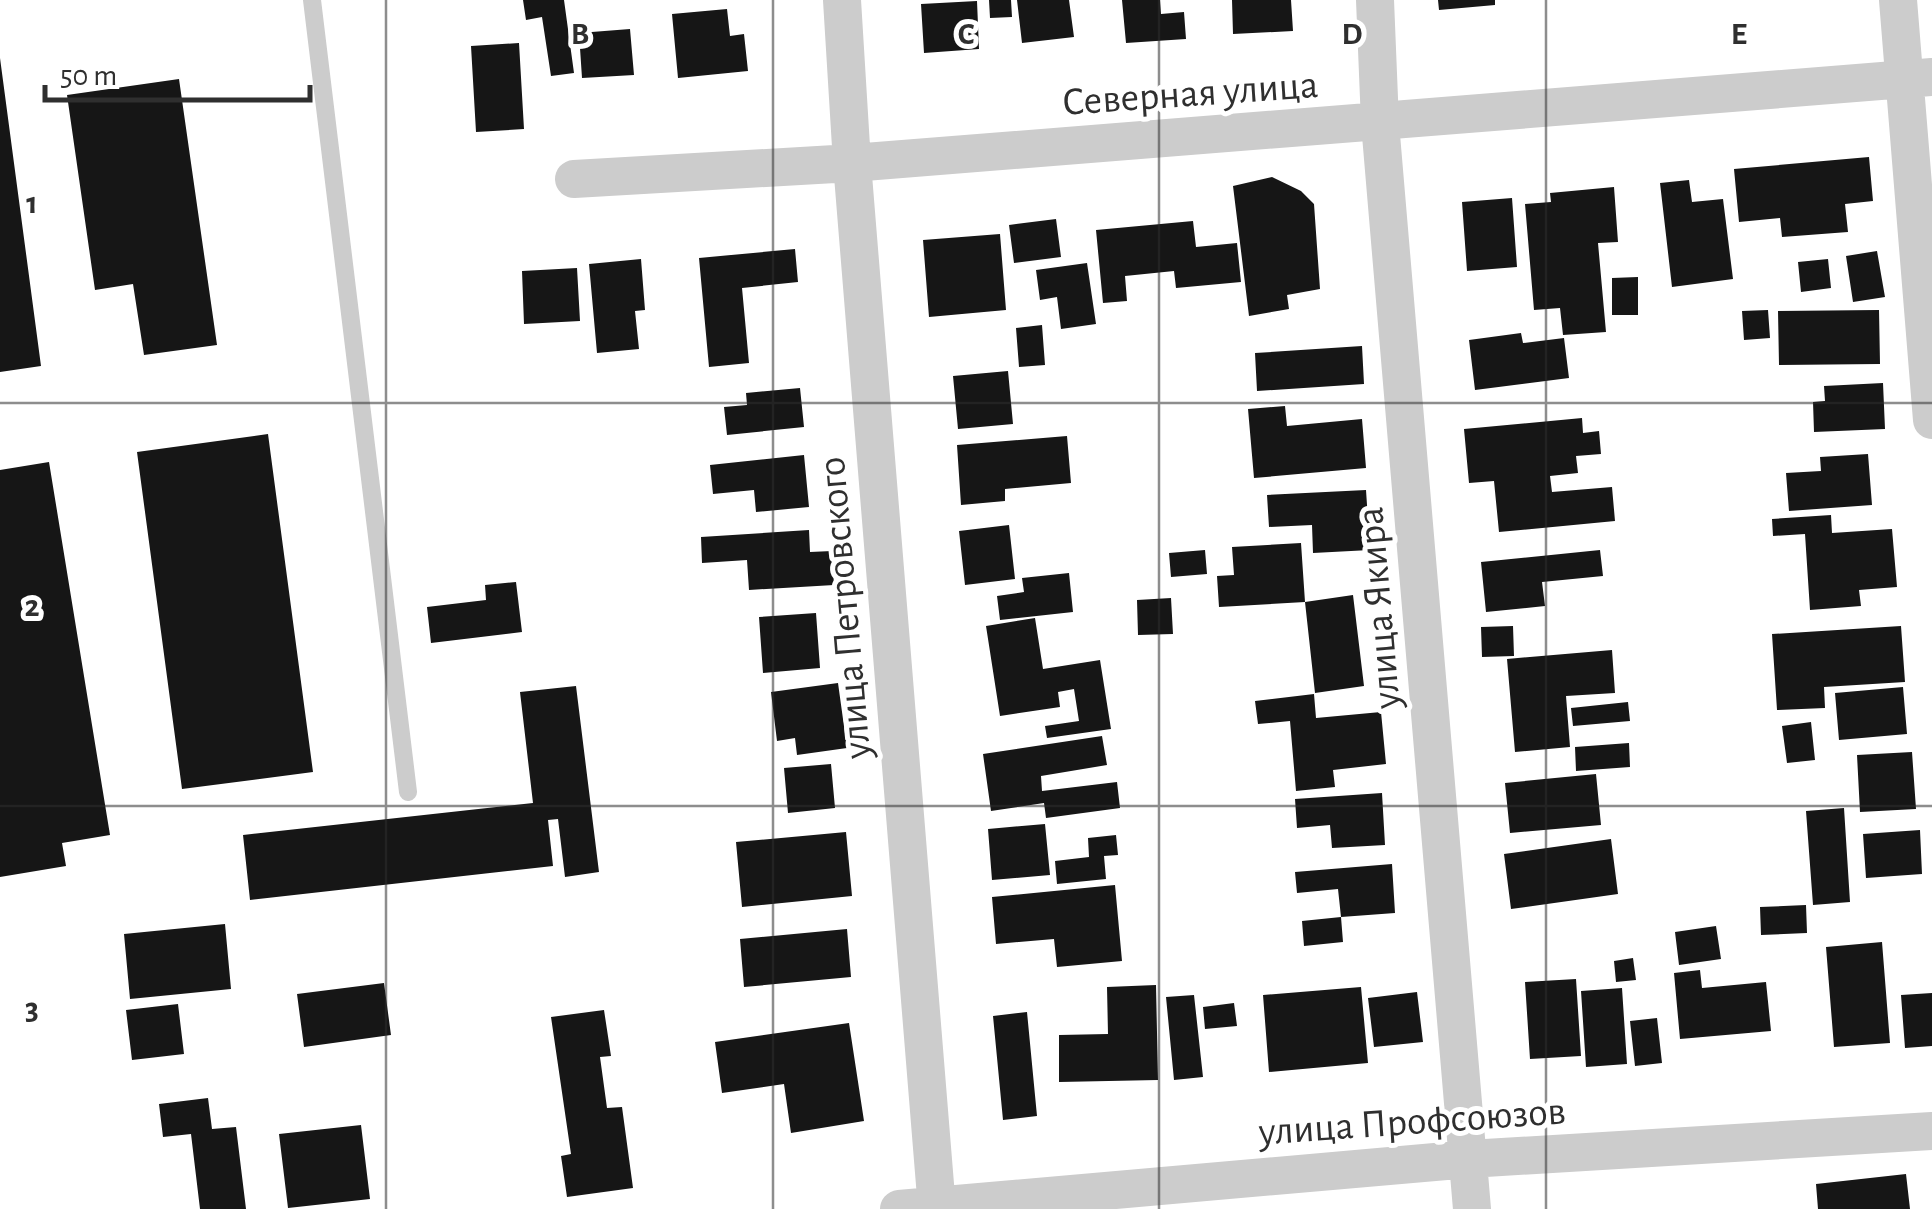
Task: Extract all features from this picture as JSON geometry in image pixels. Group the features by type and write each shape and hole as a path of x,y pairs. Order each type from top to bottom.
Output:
{"street":[{"name":"улица Петровского","path":"842,0 937,1207"},
{"name":"улица Якира","path":"1375,0 1380,122 1472,1209"},
{"path":"1898,0 1918,78 1932,420"},
{"name":"Северная улица","path":"574,179 852,163 1918,78"},
{"name":"улица Профсоюзов","path":"899,1209 1468,1159 1932,1131"}],"lane":[{"path":"312,0 408,792"}],"building":[{"path":"523,0 564,0 574,73 551,76 542,17 526,20"},
{"path":"989,0 1011,0 1012,17 990,18"},
{"path":"1017,0 1069,0 1074,37 1022,43"},
{"path":"1122,0 1160,0 1161,14 1184,12 1186,39 1126,43"},
{"path":"1232,0 1291,0 1293,31 1233,34"},
{"path":"1438,0 1495,0 1495,5 1439,10"},
{"path":"977,1 979,49 924,53 921,4"},
{"path":"727,9 730,36 744,34 748,71 678,78 672,14"},
{"path":"630,29 634,75 582,78 579,33"},
{"path":"519,43 524,129 476,132 471,46"},
{"path":"0,58 41,366 0,372"},
{"path":"179,79 217,345 144,355 133,284 95,290 67,95"},
{"path":"1869,157 1873,201 1845,204 1848,232 1782,237 1780,218 1739,222 1734,169"},
{"path":"1272,177 1301,191 1314,204 1320,289 1287,295 1289,309 1249,316 1233,186"},
{"path":"1689,180 1692,202 1723,199 1733,279 1672,287 1660,183"},
{"path":"1614,187 1618,242 1598,243 1606,332 1563,335 1560,308 1534,310 1525,204 1551,202 1550,193"},
{"path":"1512,198 1517,267 1467,271 1462,202"},
{"path":"1056,219 1061,257 1014,263 1009,225"},
{"path":"1193,221 1196,247 1237,243 1241,282 1176,288 1174,271 1125,276 1127,301 1103,303 1096,230"},
{"path":"1000,234 1006,310 929,317 923,240"},
{"path":"795,249 798,282 742,288 749,363 709,367 699,258"},
{"path":"1877,251 1885,297 1853,302 1846,256"},
{"path":"641,259 645,310 635,311 639,349 597,353 589,264"},
{"path":"1828,259 1831,288 1801,292 1798,262"},
{"path":"1087,263 1096,324 1061,329 1057,297 1040,300 1036,270"},
{"path":"577,268 580,321 524,324 522,271"},
{"path":"1638,277 1638,315 1612,315 1612,278"},
{"path":"1768,310 1770,338 1744,340 1742,311"},
{"path":"1879,310 1880,364 1779,365 1778,311"},
{"path":"1042,325 1045,365 1019,367 1016,328"},
{"path":"1521,333 1523,343 1564,338 1569,378 1475,390 1469,340"},
{"path":"1362,346 1364,384 1257,391 1255,353"},
{"path":"1008,371 1013,424 958,429 953,376"},
{"path":"1883,383 1885,429 1814,432 1813,402 1825,401 1824,386"},
{"path":"800,388 804,427 727,435 724,407 747,405 746,393"},
{"path":"1285,406 1287,426 1362,419 1366,468 1254,478 1248,409"},
{"path":"1582,418 1583,433 1599,431 1601,454 1576,456 1578,473 1550,476 1552,492 1612,487 1615,521 1499,532 1494,481 1469,483 1464,429"},
{"path":"268,434 313,772 182,789 137,452"},
{"path":"1067,436 1071,483 1005,489 1005,501 961,505 957,445"},
{"path":"1868,454 1872,505 1789,511 1786,473 1821,471 1820,457"},
{"path":"804,455 809,507 756,512 754,490 713,494 710,465"},
{"path":"49,462 110,835 62,843 66,866 0,877 0,470"},
{"path":"1366,490 1370,550 1313,553 1312,525 1269,527 1267,495"},
{"path":"1831,515 1832,533 1892,529 1897,587 1859,590 1861,606 1810,610 1805,534 1773,536 1772,519"},
{"path":"1009,525 1015,579 965,585 959,531"},
{"path":"809,530 810,552 832,551 834,585 749,590 747,560 702,563 701,537"},
{"path":"1301,543 1305,602 1219,607 1217,576 1234,575 1232,547"},
{"path":"1205,550 1207,574 1171,577 1169,553"},
{"path":"1600,550 1603,576 1542,582 1545,606 1486,612 1481,562"},
{"path":"1069,573 1073,612 1000,620 997,596 1024,592 1022,578"},
{"path":"516,582 522,632 431,643 427,607 486,600 485,585"},
{"path":"1353,595 1364,686 1315,693 1305,602"},
{"path":"1171,598 1173,634 1138,635 1137,600"},
{"path":"816,613 820,668 763,673 759,617"},
{"path":"1035,618 1043,669 1100,660 1111,729 1047,738 1045,726 1079,721 1074,689 1058,692 1060,707 1000,716 986,626"},
{"path":"1513,626 1514,656 1482,657 1481,627"},
{"path":"1901,626 1905,682 1824,687 1825,708 1777,710 1772,634"},
{"path":"1612,650 1615,693 1566,696 1570,747 1515,752 1507,659"},
{"path":"838,683 847,748 797,755 795,738 777,741 771,692"},
{"path":"576,686 599,872 565,877 558,819 548,820 553,866 250,900 243,835 533,803 520,692"},
{"path":"1903,687 1907,734 1839,740 1835,693"},
{"path":"1314,694 1316,718 1381,712 1386,764 1333,770 1335,787 1296,791 1290,721 1258,724 1255,701"},
{"path":"1628,702 1630,721 1573,726 1571,708"},
{"path":"1811,722 1815,760 1787,763 1782,726"},
{"path":"1102,736 1107,765 1041,776 1042,791 1117,782 1120,808 1046,818 1044,803 991,811 983,754"},
{"path":"1629,743 1630,767 1576,771 1575,747"},
{"path":"1912,752 1916,809 1860,812 1857,755"},
{"path":"831,764 835,808 788,813 784,768"},
{"path":"1596,774 1601,825 1510,833 1505,783"},
{"path":"1382,793 1385,845 1332,848 1330,825 1297,828 1295,799"},
{"path":"1844,808 1850,902 1813,905 1806,811"},
{"path":"1045,824 1050,875 992,880 988,829"},
{"path":"1920,830 1922,874 1866,878 1863,834"},
{"path":"846,832 852,896 742,907 736,842"},
{"path":"1116,835 1118,855 1104,856 1106,879 1057,884 1055,861 1089,857 1088,838"},
{"path":"1611,839 1618,894 1511,909 1504,854"},
{"path":"1392,864 1395,913 1341,917 1338,889 1297,893 1295,872"},
{"path":"1115,885 1122,961 1057,967 1054,939 996,944 992,897"},
{"path":"1806,905 1807,933 1761,935 1760,907"},
{"path":"1341,917 1343,942 1304,946 1302,921"},
{"path":"225,924 231,989 130,999 124,934"},
{"path":"1716,926 1721,959 1679,965 1675,932"},
{"path":"847,929 851,977 744,987 740,939"},
{"path":"1882,942 1890,1043 1834,1047 1826,947"},
{"path":"1633,958 1636,980 1616,982 1614,961"},
{"path":"1700,970 1702,988 1766,982 1771,1031 1680,1039 1674,973"},
{"path":"1576,979 1581,1056 1530,1059 1525,982"},
{"path":"384,983 391,1035 304,1047 297,994"},
{"path":"1156,985 1158,1080 1059,1082 1059,1035 1108,1034 1107,987"},
{"path":"1361,987 1368,1063 1269,1072 1263,995"},
{"path":"1622,988 1627,1064 1586,1067 1581,991"},
{"path":"1417,992 1423,1042 1374,1047 1368,998"},
{"path":"1932,993 1932,1046 1905,1048 1901,995"},
{"path":"1194,995 1203,1077 1174,1080 1166,997"},
{"path":"1234,1003 1237,1026 1205,1029 1203,1007"},
{"path":"178,1004 184,1054 132,1060 126,1010"},
{"path":"604,1010 611,1056 600,1057 607,1108 622,1107 633,1188 567,1197 561,1156 571,1154 551,1017"},
{"path":"1027,1012 1037,1116 1003,1120 993,1016"},
{"path":"1657,1018 1662,1063 1635,1066 1630,1021"},
{"path":"849,1023 864,1121 791,1133 784,1084 722,1093 715,1042"},
{"path":"208,1098 212,1129 236,1127 246,1209 200,1209 191,1134 163,1137 159,1104"},
{"path":"361,1125 370,1199 288,1208 279,1134"},
{"path":"1906,1174 1910,1209 1818,1209 1816,1184"}]}
